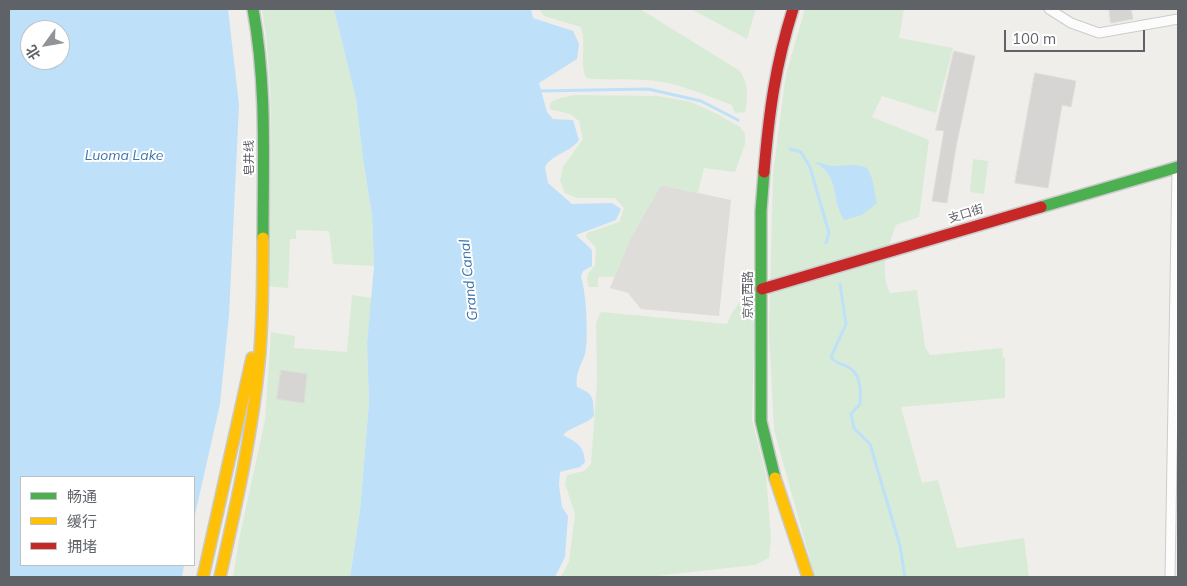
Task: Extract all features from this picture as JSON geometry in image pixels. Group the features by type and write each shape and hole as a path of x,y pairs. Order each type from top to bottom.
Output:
{"street":[{"name":"皂井线","path":"220,577 242,473 257,386 261,309 264,156 262,65 253,9"},
{"name":"京杭西路","path":"793,9 781,47 769,107 761,211 761,421 769,459 808,577"},
{"path":"1049,9 1071,23 1100,33 1178,19"},
{"name":"支口街","path":"762,289 1177,167"},
{"path":"1170,577 1177,167"},
{"name":"皂井线","path":"203,577 248,379 261,309"}],"shaded area":[{"path":"661,185 731,200 719,316 641,309 628,293 610,288 629,241"}],"green space":[{"path":"262,9 334,9 356,99 372,215 374,266 333,264 329,231 296,230 296,239 290,239 288,288 267,286 271,182 271,112 267,43"},
{"path":"539,9 640,9 740,71 747,91 745,112 735,113 732,105 667,83 638,79 586,78 583,65 583,33 581,27 544,16"},
{"path":"691,9 756,9 747,39"},
{"path":"805,9 904,9 899,38 953,48 936,113 882,96 872,117 929,140 919,217 896,225 886,259 885,276 890,293 917,290 925,347 930,355 1002,348 1003,357 1005,358 1005,398 901,407 922,483 938,480 957,548 1024,538 1029,577 815,577 774,430 769,331 773,173 786,74"},
{"path":"575,95 658,96 691,102 740,127 745,134 745,144 735,172 704,168 698,193 661,185 629,241 615,277 598,277 598,287 589,287 587,280 595,265 596,248 586,237 587,233 619,222 624,208 615,198 577,198 565,193 560,181 563,167 583,139 579,121 570,114 550,109 550,103 557,99"},
{"path":"973,159 988,161 984,194 970,192"},
{"path":"352,295 372,298 367,344 369,402 360,511 350,577 233,577 239,540 265,420 271,332 295,336 294,348 347,352"},
{"path":"755,298 752,420 766,475 771,537 769,558 755,565 648,577 561,577 569,561 575,514 565,484 567,475 584,471 591,464 597,381 596,323 601,312 727,324 742,299"}],"water":[{"name":"Luoma Lake","path":"9,9 228,9 239,105 229,315 220,404 195,515 195,476 20,476 20,566 184,566 182,577 9,577"},
{"name":"Grand Canal","path":"334,9 531,9 533,18 573,31 579,44 577,59 539,83 547,112 553,119 573,120 579,140 571,148 548,162 545,167 548,183 572,204 612,203 621,209 616,220 576,235 592,250 592,266 583,271 581,277 586,303 587,337 585,354 578,374 577,387 590,394 594,416 563,435 581,448 585,462 580,467 560,472 559,485 562,507 568,516 565,557 555,577 350,577 360,511 369,402 367,344 374,266 372,215 356,99"},
{"path":"814,162 831,166 854,165 867,168 873,181 877,203 862,215 844,220 837,203 832,181 828,174"}],"building":[{"path":"1109,9 1131,9 1133,19 1111,23"},
{"path":"954,51 975,56 956,147 947,203 932,201 944,131 936,130"},
{"path":"1035,73 1076,81 1071,107 1062,105 1048,188 1015,183"},
{"path":"281,370 307,374 304,403 277,399"}],"waterway":[{"path":"537,91 648,89 701,101 738,120"},
{"path":"790,149 801,152 810,167 829,233 826,243"},
{"path":"840,284 846,324 831,357 852,370 858,378 860,404 851,414 854,428 870,444 900,546 905,577"}],"traffic: fast":[{"path":"253,9 262,95 264,152 263,238"},
{"path":"1041,207 1178,167"},
{"path":"764,172 761,211 761,421 775,478"}],"traffic: slow":[{"path":"220,577 243,470 256,390 261,332 263,238"},
{"path":"203,577 252,358"},
{"path":"775,478 808,577"}],"traffic: jam":[{"path":"764,172 774,90 793,9"},
{"path":"762,289 1041,207"}]}
